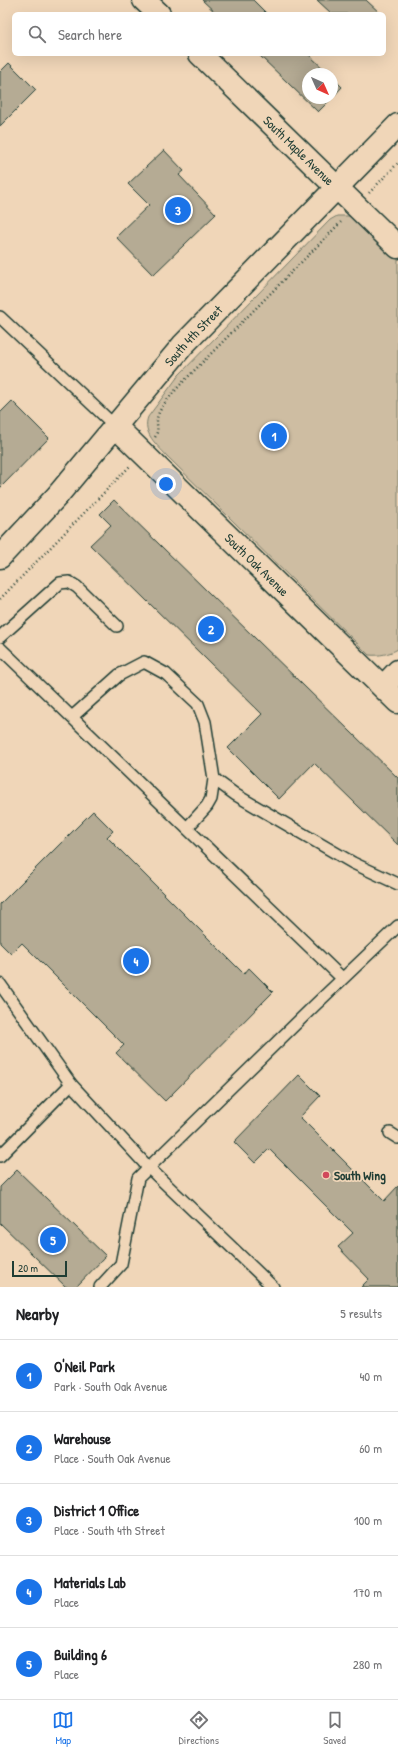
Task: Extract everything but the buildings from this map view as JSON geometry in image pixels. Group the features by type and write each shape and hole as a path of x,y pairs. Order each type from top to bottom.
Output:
{"street":[{"path":"144,0 157,12"},
{"name":"South Maple Avenue","path":"202,56 398,247"},
{"name":"South 4th Street","path":"0,557 57,496 116,427 183,344 398,125"},
{"name":"South Oak Avenue","path":"116,427 390,694"},
{"path":"390,694 398,671"}],"lane":[{"path":"0,317 116,427"},
{"path":"0,637 60,584 69,582 77,587 117,626"},
{"path":"0,648 342,978"},
{"path":"72,717 118,676 144,662 166,674 198,704 205,722 214,779 208,806 186,828"},
{"path":"214,779 236,795 353,863 398,884"},
{"path":"100,1287 121,1264 138,1178 342,978 398,926"},
{"path":"0,984 71,1084 148,1167 273,1287"},
{"path":"0,1156 71,1084"}],"path":[{"path":"367,195 398,163"},
{"path":"153,439 158,430 158,415 164,404 179,386 344,219"},
{"path":"0,599 132,464"}],"shaded area":[{"path":"337,216 354,216 398,258 398,649 381,655 369,655 167,456 155,443 147,428 148,417 179,375 330,220"}],"place":[{"name":"District 1 Office","path":"178,210"},
{"name":"O'Neil Park","path":"274,436"},
{"name":"Warehouse","path":"211,629"},
{"name":"Materials Lab","path":"136,961"},
{"name":"South Wing","path":"326,1175"},
{"name":"Building 6","path":"53,1240"}]}
